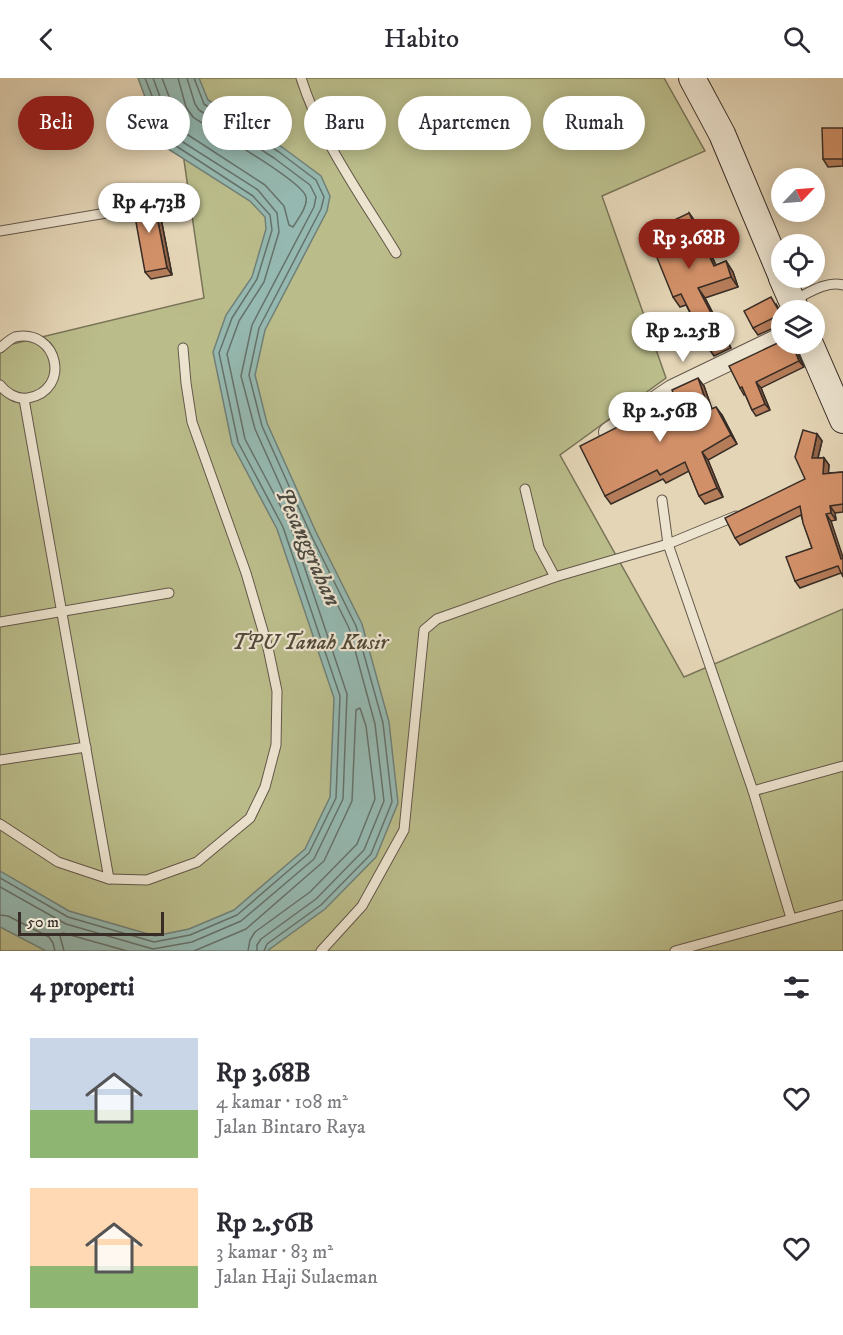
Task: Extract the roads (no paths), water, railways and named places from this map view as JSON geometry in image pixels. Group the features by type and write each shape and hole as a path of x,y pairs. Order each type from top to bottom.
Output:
{"main road":[{"path":"692,78 722,134 788,291"},
{"path":"814,354 843,420"}],"street":[{"path":"609,432 672,389 771,341"}],"lane":[{"path":"301,78 316,118 396,253"},
{"path":"0,231 124,210"},
{"path":"788,291 839,283 843,285"},
{"path":"0,348 13,338 34,337 51,349 56,369 51,384 40,395 24,399 6,393 0,385"},
{"path":"0,824 58,862 109,879 147,880 197,862 250,818 265,787 276,745 277,691 268,648 246,573 192,422 183,348"},
{"path":"24,399 109,879"},
{"path":"525,489 539,547 555,577"},
{"path":"662,500 668,544 753,791 791,918"},
{"path":"321,951 362,906 404,830 424,630 437,619 555,577 668,544 738,515"},
{"path":"0,622 169,593"},
{"path":"0,760 86,747"},
{"path":"753,791 843,766"},
{"path":"675,951 843,905"}],"water":[{"name":"Pesanggrahan","path":"138,78 199,78 206,96 202,96 202,150 286,150 321,176 330,196 327,211 265,330 255,375 267,423 316,532 362,624 389,722 398,803 376,857 325,909 267,951 46,951 0,927 0,871 69,911 155,936 189,929 234,910 305,849 330,797 334,698 277,529 232,444 213,352 226,315 252,277 266,229 265,217 250,201 170,150 190,150 190,96 145,96"}],"park label":[{"name":"TPU Tanah Kusir","path":"310,642"}]}
